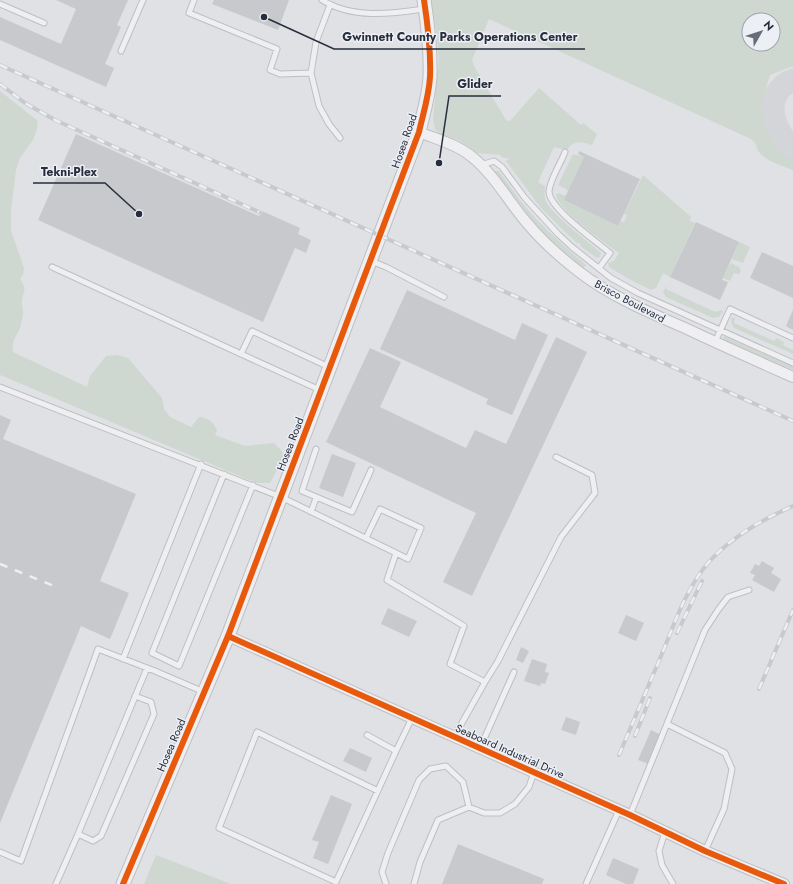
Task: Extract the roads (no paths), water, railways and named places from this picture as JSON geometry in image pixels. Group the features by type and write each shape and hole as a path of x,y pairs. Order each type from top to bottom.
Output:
{"street":[{"name":"Hosea Road","path":"122,884 228,636 371,261 418,132 426,106 430,78 430,43 424,4"},
{"name":"Brisco Boulevard","path":"418,132 462,150 481,164 527,224 545,243 578,271 620,298 793,377"},
{"name":"Seaboard Industrial Drive","path":"228,636 619,810 705,851 784,884"}],"lane":[{"path":"121,51 143,0"},
{"path":"194,0 189,13 277,49 270,70 280,74 311,73"},
{"path":"322,0 343,10 375,14 400,12 424,4"},
{"path":"0,4 44,23"},
{"path":"330,5 316,42 311,73 319,106 329,124 340,138"},
{"path":"566,152 550,184 549,192 561,212 610,253 599,268"},
{"path":"481,164 494,161 502,167 539,214 572,247 611,278 638,293 793,363"},
{"path":"371,261 444,297"},
{"path":"52,267 321,390"},
{"path":"715,342 730,309 793,338"},
{"path":"241,354 252,331 330,367"},
{"path":"0,387 200,464 281,497 408,559 421,528 380,509 366,538"},
{"path":"316,448 302,491 316,498 352,512 371,470"},
{"path":"454,736 498,661 561,537 595,493 592,475 556,457"},
{"path":"123,659 200,464"},
{"path":"224,474 152,653 179,666 253,486"},
{"path":"311,512 316,498"},
{"path":"396,553 387,580 464,626 450,664 485,682"},
{"path":"630,815 704,630 728,597 749,590"},
{"path":"0,852 21,861 98,649 204,692"},
{"path":"56,884 147,668"},
{"path":"480,748 514,672"},
{"path":"78,834 93,841 101,836 154,714 151,702 135,696"},
{"path":"378,791 257,732 219,828 336,882 412,718"},
{"path":"667,724 724,753 732,769 724,809 705,851"},
{"path":"367,735 396,750"},
{"path":"386,884 382,872 388,853 419,780 430,768 446,766 463,782 469,807"},
{"path":"414,884 420,862 438,820 469,807 484,813 500,813 515,804 529,787 534,772"},
{"path":"586,884 619,810"},
{"path":"665,832 659,851 662,865 673,884"}],"railway":[{"path":"0,65 793,421"},
{"path":"0,84 25,103 55,120 259,212"},
{"path":"619,755 678,615 694,583 708,563 726,545 758,523 793,506"},
{"path":"0,564 59,588"},
{"path":"677,633 702,581"},
{"path":"759,689 793,610"},
{"path":"635,736 650,698"}],"place":[{"name":"Gwinnett County Parks Operations Center","path":"264,17"},
{"name":"Glider","path":"439,163"},
{"name":"Tekni-Plex","path":"139,214"}]}
